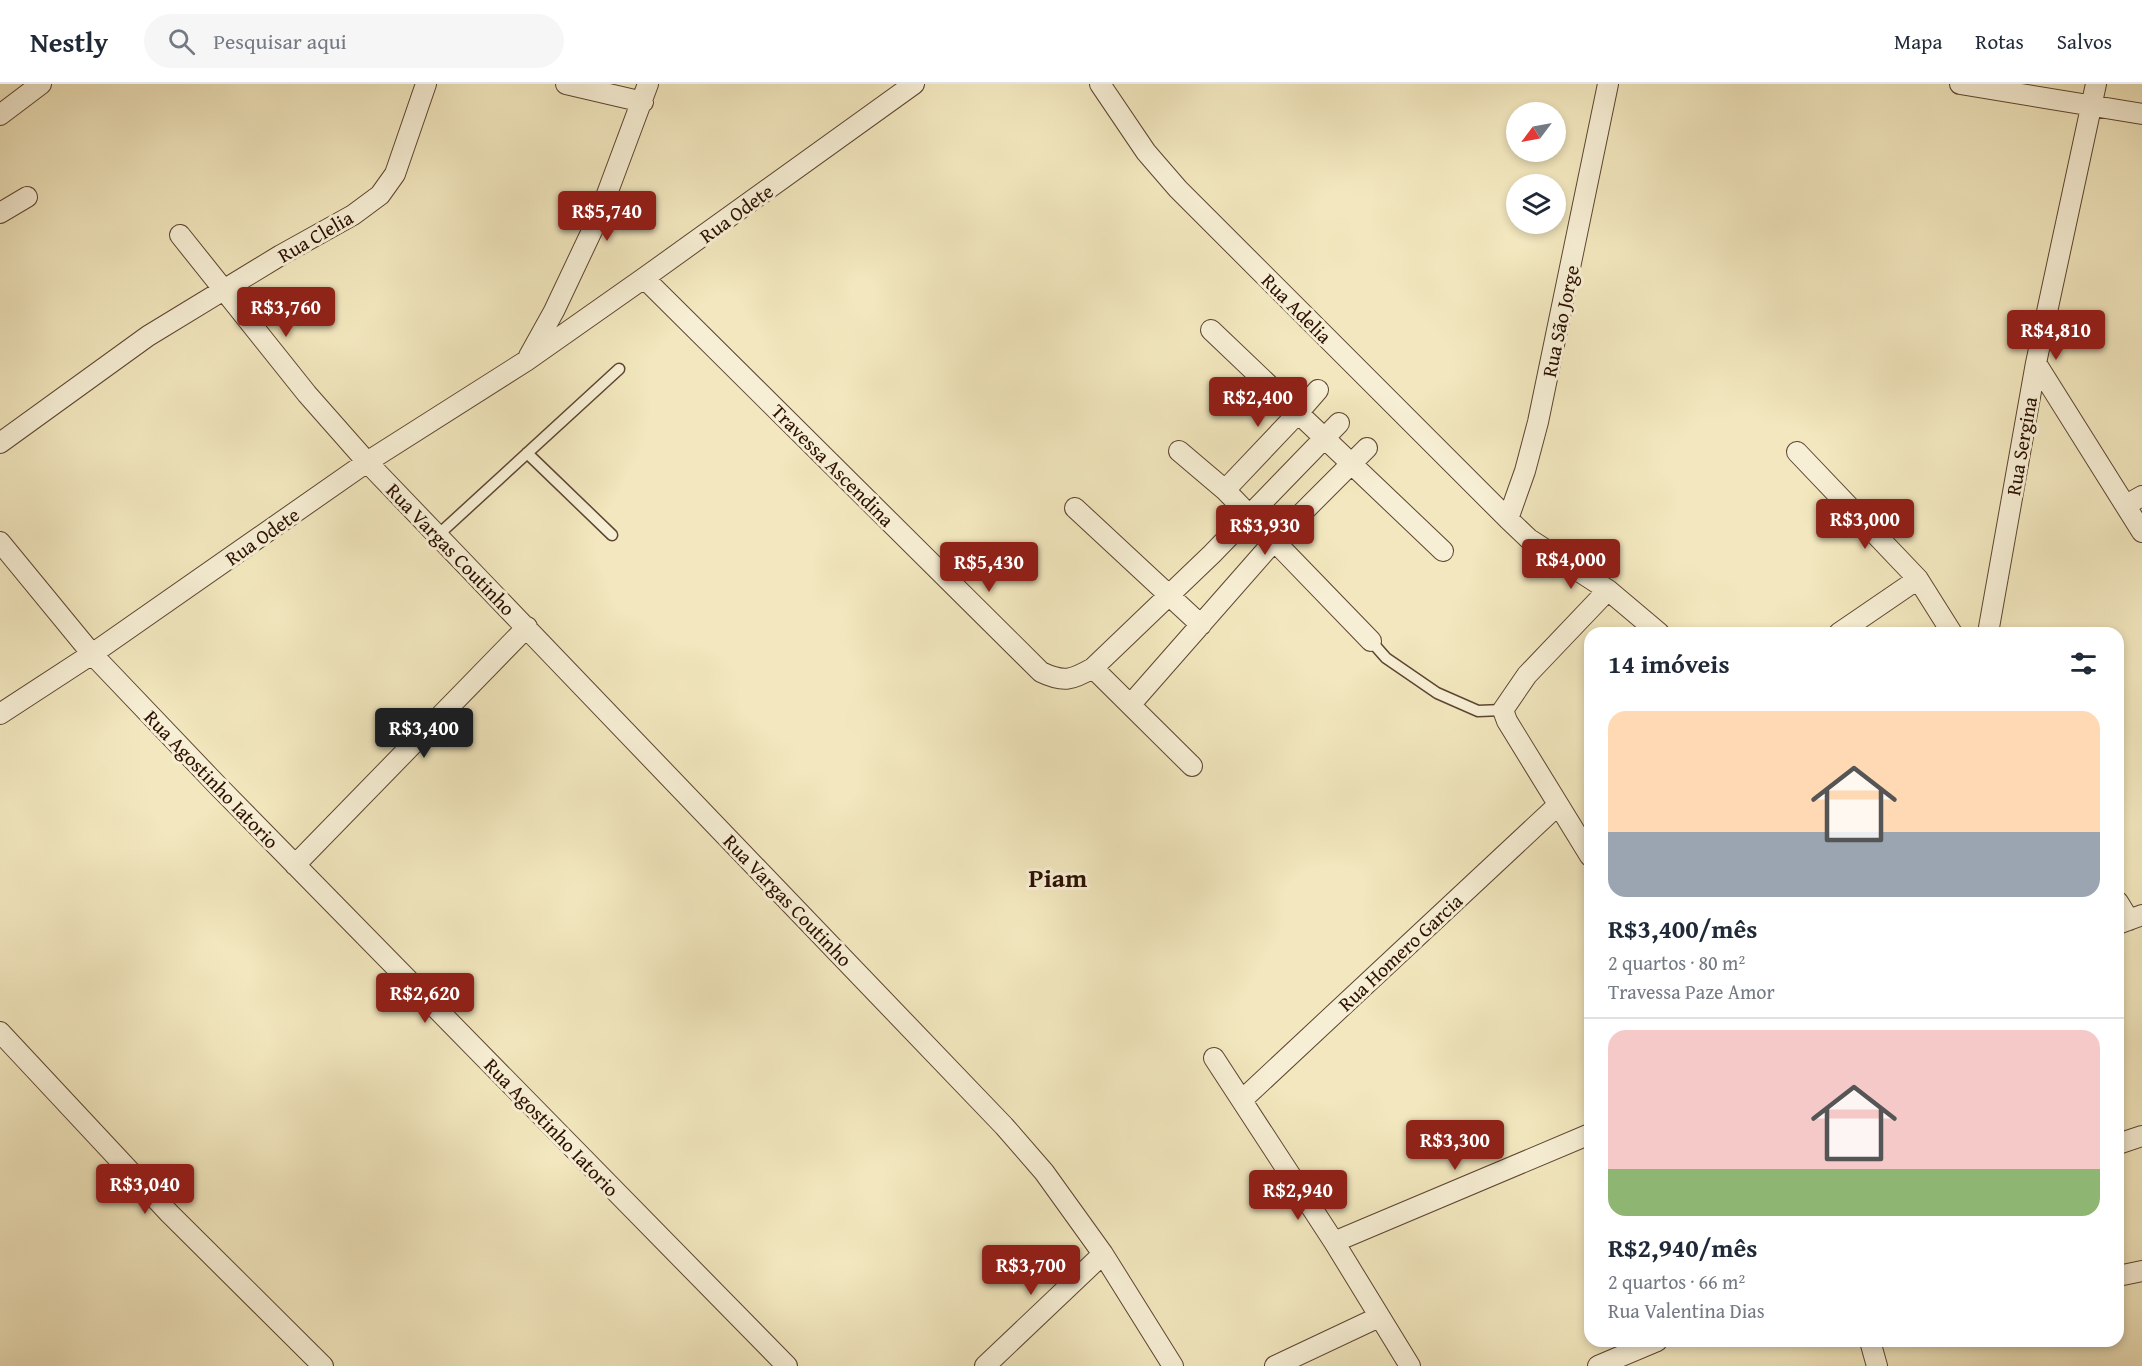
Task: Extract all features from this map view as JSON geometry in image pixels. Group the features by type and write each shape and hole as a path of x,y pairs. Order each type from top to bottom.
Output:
{"street":[{"path":"0,115 41,84"},
{"name":"Rua Clelia","path":"0,443 148,336 353,215 380,195 395,174 426,84"},
{"path":"566,84 645,93"},
{"name":"Rua Odete","path":"0,714 92,654 367,462 526,361 914,84"},
{"name":"Rua Adelia","path":"1100,84 1146,152 1178,189 1528,539 1608,590 1652,627"},
{"name":"Rua São Jorge","path":"1508,519 1525,471 1538,422 1608,84"},
{"path":"1960,84 2142,114"},
{"name":"Rua Sergina","path":"1989,627 2036,363 2096,84"},
{"name":"Rua Odete","path":"526,361 554,311 598,218 645,93"},
{"path":"0,213 27,197"},
{"name":"Rua Vargas Coutinho","path":"180,235 307,394 367,462 1004,1126 1044,1172 1103,1254 1173,1366"},
{"name":"Travessa Ascendina","path":"644,278 1041,672 1056,679 1074,679 1093,668 1168,596 1339,423"},
{"path":"1211,330 1443,551"},
{"path":"2036,363 2134,501 2142,532"},
{"path":"1225,490 1318,390"},
{"path":"1131,704 1275,540 1367,448"},
{"path":"1179,451 1225,490 1371,641"},
{"path":"1797,452 1918,579 1948,627"},
{"path":"1076,508 1201,625"},
{"name":"Rua Agostinho Iatorio","path":"0,542 92,654 295,865 787,1366"},
{"path":"1848,627 1918,579"},
{"path":"1584,846 1505,715 1527,675 1608,590"},
{"path":"295,865 527,627"},
{"path":"1093,668 1192,766"},
{"name":"Rua Homero Garcia","path":"1242,1100 1558,805"},
{"path":"0,1032 169,1213 322,1366"},
{"path":"1214,1058 1334,1242 1410,1366"},
{"path":"2124,1142 2142,1136"},
{"path":"1334,1242 1584,1137"},
{"path":"985,1366 1103,1254"},
{"path":"2124,1275 2142,1271"},
{"path":"1275,1366 1379,1317"},
{"path":"1598,1366 1643,1347"},
{"path":"1872,1347 1877,1366"}],"lane":[{"path":"438,535 619,369"},
{"path":"527,453 612,535"},
{"path":"1371,641 1386,658 1437,693 1478,711 1505,715"}],"district":[{"name":"Piam","path":"1058,877"}]}
